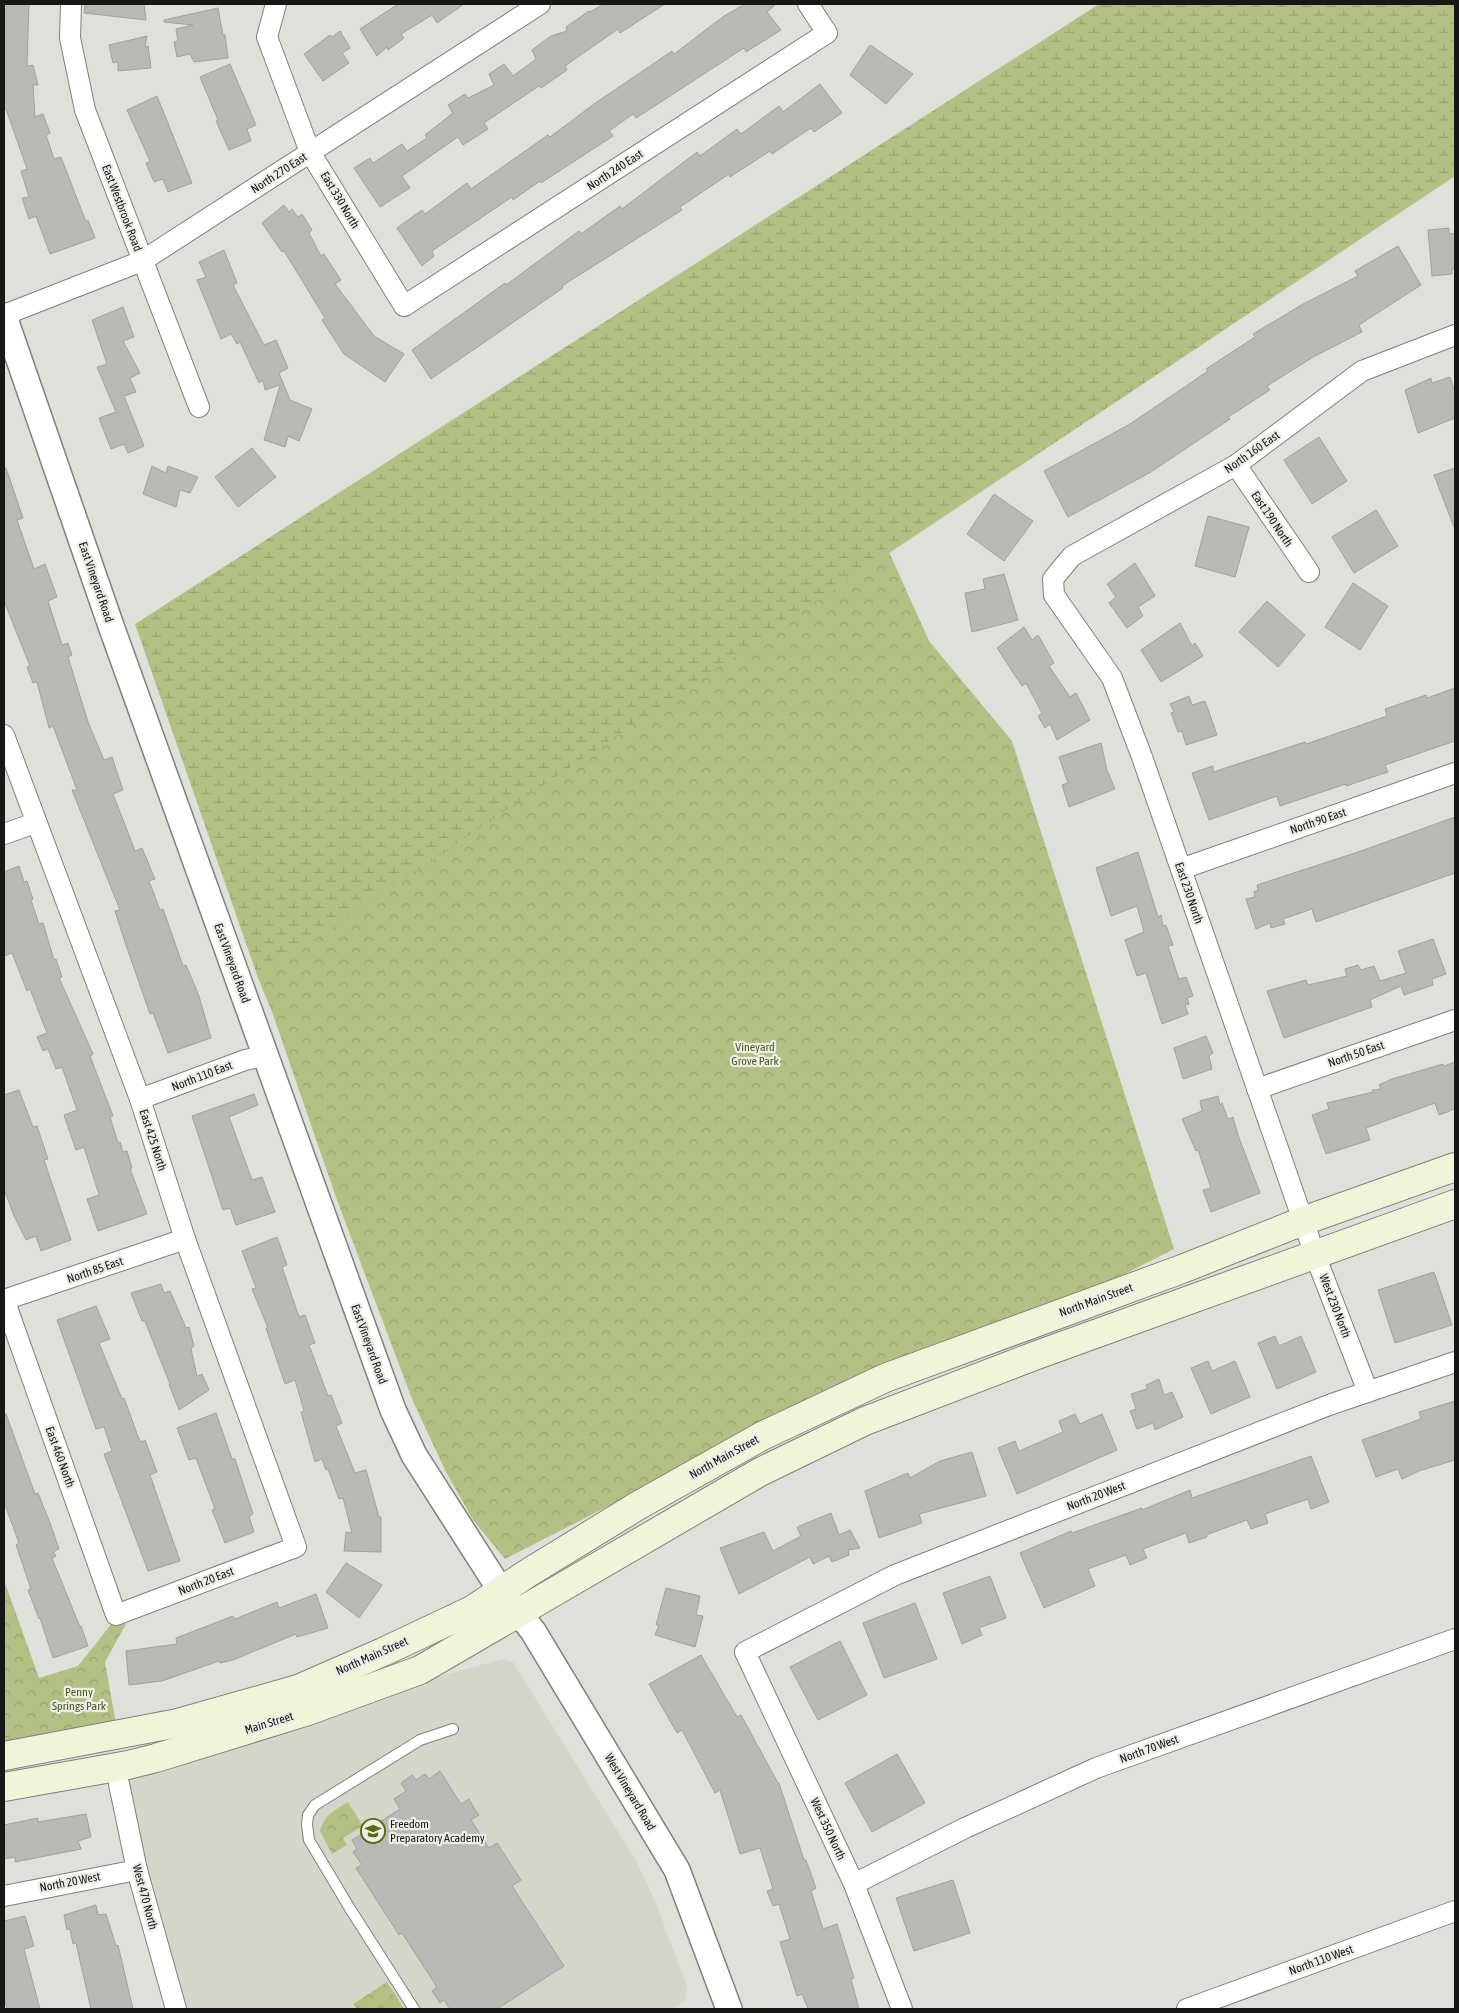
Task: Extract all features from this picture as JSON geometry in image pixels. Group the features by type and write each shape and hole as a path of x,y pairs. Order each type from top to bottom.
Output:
{"main road":[{"name":"North Main Street","path":"4,1756 178,1723 298,1688 383,1652 472,1610 639,1505 746,1445 885,1378 1182,1269 1303,1220 1455,1167"},
{"path":"517,1614 760,1472 866,1421 1037,1355 1455,1204"},
{"name":"Main Street","path":"4,1787 124,1774 308,1711 420,1670 517,1614"}],"street":[{"name":"East Westbrook Road","path":"71,4 70,38 85,110 199,407"},
{"name":"East 330 North","path":"276,4 267,37 310,152 404,306"},
{"name":"North 270 East","path":"4,315 142,261 540,4"},
{"name":"North 240 East","path":"404,306 827,33 808,4"},
{"name":"East Vineyard Road","path":"4,315 110,624 393,1410 414,1455 501,1591"},
{"name":"North 160 East","path":"1053,579 1072,556 1236,465 1362,371 1455,335"},
{"name":"East 190 North","path":"1236,465 1308,572"},
{"name":"East 230 North","path":"1053,579 1054,595 1112,678 1142,757 1303,1220"},
{"name":"East 425 North","path":"4,735 35,823 140,1099 185,1239 296,1546"},
{"name":"North 90 East","path":"1181,869 1455,774"},
{"path":"4,834 35,823"},
{"name":"North 50 East","path":"1257,1089 1455,1020"},
{"name":"North 110 East","path":"140,1099 246,1060 264,1056"},
{"name":"West 230 North","path":"1303,1220 1368,1392"},
{"name":"North 85 East","path":"4,1300 185,1239"},
{"name":"East 460 North","path":"4,1300 116,1615"},
{"name":"North 20 West","path":"745,1652 895,1575 1368,1392 1455,1362"},
{"name":"North 20 East","path":"116,1615 296,1546"},
{"name":"West Vineyard Road","path":"501,1591 538,1639 677,1870 729,2009"},
{"name":"North 70 West","path":"854,1884 965,1828 1096,1768 1455,1639"},
{"name":"West 350 North","path":"745,1652 854,1884 902,2009"},
{"name":"West 470 North","path":"124,1774 137,1870 176,2009"},
{"name":"North 20 West","path":"4,1896 137,1870"},
{"name":"North 110 West","path":"1187,2009 1455,1911"}],"lane":[{"path":"414,2009 309,1840 308,1815 315,1805 387,1759 420,1740 453,1730"}],"shaded area":[{"name":"Freedom Preparatory Academy","path":"502,1659 513,1662 636,1861 656,1903 687,1987 685,2000 674,2009 176,2009 119,1784 128,1765"}],"green space":[{"path":"1099,4 1455,4 1455,176 835,589 797,624 674,715 258,978 135,624"},
{"name":"Vineyard Grove Park","path":"889,552 929,641 1012,741 1174,1249 1085,1294 638,1491 505,1559 473,1520 446,1472 412,1399 337,1200 272,1012 258,978"},
{"name":"Penny Springs Park","path":"4,1580 39,1678 78,1666 113,1622 126,1624 105,1662 116,1724 4,1745"},
{"path":"348,1802 363,1826 343,1838 347,1845 332,1854 320,1831 327,1817 334,1810"},
{"path":"387,1982 404,2009 357,2009 353,2004"}],"building":[{"path":"4,4 29,4 27,66 33,65 38,85 33,85 35,117 43,114 50,133 46,135 54,159 61,157 86,222 88,220 95,238 50,254 36,216 29,219 22,198 29,197 21,171 27,169 6,109 4,110"},
{"path":"85,4 144,4 146,20 84,13"},
{"path":"398,4 464,4 437,23 432,15 401,34 404,38 388,50 387,47 377,56 360,29"},
{"path":"603,4 665,4 620,33 618,29 565,66 567,70 541,88 539,86 484,123 488,129 463,145 458,137 402,176 410,188 380,207 354,168 370,158 373,163 402,144 407,151 427,138 425,135 453,113 448,105 465,94 468,98 494,85 489,74 504,64 513,76 536,59 532,50 551,36 567,31 566,27"},
{"path":"745,4 776,4 767,12 781,30 746,52 744,48 636,118 633,114 609,131 613,136 513,200 512,197 432,251 434,256 422,266 397,228 422,210 425,214 467,183 471,189 548,135 550,137 594,104 672,51 674,54 724,16"},
{"path":"218,8 223,35 225,35 228,58 194,62 190,54 177,57 174,42 178,41 176,29 193,25 164,22 164,20"},
{"path":"340,31 350,48 342,53 349,63 323,81 304,54 330,35 332,37"},
{"path":"147,36 145,47 148,46 151,68 118,71 118,62 113,63 109,45"},
{"path":"870,45 913,74 886,104 850,75"},
{"path":"230,64 256,125 247,129 251,141 229,150 200,77"},
{"path":"820,84 842,113 814,132 811,128 772,154 770,151 730,177 729,174 680,207 682,210 562,286 563,288 431,379 412,350 505,283 506,285 579,231 581,234 620,206 622,209 697,152 700,156 737,129 741,134 779,106 783,112"},
{"path":"157,96 192,183 168,192 163,179 154,182 146,163 150,161 127,110"},
{"path":"284,205 289,212 292,209 298,217 302,214 312,230 309,233 321,256 324,254 341,280 335,284 374,336 404,354 385,382 344,354 322,320 325,318 284,251 282,252 262,223"},
{"path":"1449,228 1449,234 1455,233 1455,269 1452,269 1452,274 1432,276 1428,230"},
{"path":"1398,246 1421,285 1359,325 1362,332 1315,356 1267,386 1270,390 1228,417 1230,419 1151,472 1068,517 1044,471 1130,424 1208,371 1206,369 1255,337 1253,334 1303,304 1358,276 1355,271"},
{"path":"224,250 237,283 233,285 264,345 276,340 288,368 279,373 290,400 312,409 299,441 288,436 285,447 264,440 280,385 265,390 263,380 259,383 240,342 237,344 231,334 221,339 197,280 206,277 199,262"},
{"path":"123,307 134,337 123,341 140,373 130,378 136,392 124,396 144,446 128,453 124,444 111,449 99,418 116,412 97,367 107,364 92,320"},
{"path":"1450,377 1455,392 1455,418 1418,433 1405,390 1431,378 1432,383"},
{"path":"1319,437 1347,481 1312,504 1284,460"},
{"path":"252,448 276,477 238,507 215,477"},
{"path":"152,466 166,473 168,466 198,477 190,493 180,490 176,507 143,494"},
{"path":"4,468 6,468 23,518 17,520 34,569 45,564 57,597 48,601 62,645 68,643 72,655 68,657 88,722 104,760 112,757 123,790 113,794 135,851 142,848 155,879 149,881 160,910 163,909 183,966 186,965 199,996 211,1038 168,1053 153,1013 150,1014 125,942 115,911 120,910 72,790 77,790 53,726 49,728 37,682 33,683 27,667 30,666 4,601"},
{"path":"1455,468 1455,527 1454,527 1434,475"},
{"path":"994,494 1033,521 1004,561 967,534"},
{"path":"1376,510 1398,546 1354,573 1332,537"},
{"path":"1208,516 1249,527 1235,577 1195,566"},
{"path":"1135,563 1155,596 1138,607 1143,616 1127,628 1109,603 1116,597 1107,584"},
{"path":"1004,574 1018,620 972,632 965,593 985,589 983,579"},
{"path":"1353,583 1388,606 1360,650 1325,627"},
{"path":"1267,601 1305,635 1278,667 1239,632"},
{"path":"1180,623 1192,646 1195,643 1203,656 1161,682 1141,650"},
{"path":"1024,627 1032,640 1038,635 1054,663 1049,666 1070,697 1076,693 1090,720 1057,740 1050,724 1045,728 1038,716 1042,713 1026,683 1022,686 997,648"},
{"path":"1455,688 1455,741 1385,765 1388,772 1346,786 1346,784 1280,806 1277,796 1209,820 1192,773 1213,766 1213,772 1305,742 1306,744 1387,716 1385,709 1426,695 1427,698"},
{"path":"1189,696 1192,705 1205,701 1217,735 1186,745 1182,731 1178,732 1171,713 1174,712 1170,704"},
{"path":"1101,743 1107,770 1115,789 1069,807 1062,785 1068,783 1059,757"},
{"path":"1455,817 1455,873 1316,922 1312,909 1283,919 1285,924 1271,928 1270,923 1256,929 1246,899 1255,897 1254,892 1258,890 1257,885 1361,851"},
{"path":"1138,852 1158,917 1161,915 1163,926 1166,925 1173,945 1168,946 1179,979 1186,977 1193,996 1187,998 1189,1004 1185,1005 1188,1014 1162,1024 1146,973 1137,976 1125,940 1144,932 1137,906 1111,916 1096,868"},
{"path":"19,866 24,882 27,881 39,924 43,923 54,960 56,959 62,977 59,978 93,1054 90,1056 113,1116 110,1117 118,1143 120,1142 123,1152 127,1151 132,1168 130,1169 147,1214 98,1231 87,1199 99,1195 84,1147 76,1150 64,1115 77,1110 62,1067 56,1069 48,1049 43,1051 37,1037 47,1033 30,989 27,991 12,953 4,956 4,872"},
{"path":"1433,939 1446,974 1432,979 1433,985 1404,995 1401,986 1370,1000 1372,1007 1284,1038 1267,991 1306,980 1308,985 1347,976 1345,969 1358,965 1361,970 1374,966 1380,981 1406,973 1398,951"},
{"path":"1206,1036 1213,1053 1209,1056 1212,1069 1183,1079 1174,1048"},
{"path":"1455,1062 1455,1109 1439,1115 1435,1103 1366,1128 1370,1140 1326,1154 1312,1115 1329,1109 1327,1103 1373,1092 1372,1090 1381,1089 1379,1085 1392,1079"},
{"path":"19,1090 33,1127 37,1126 48,1159 44,1160 71,1240 41,1251 36,1236 26,1240 14,1216 4,1189 4,1095"},
{"path":"254,1094 258,1105 229,1117 252,1180 262,1177 275,1212 236,1225 230,1208 223,1210 192,1116"},
{"path":"1218,1096 1220,1105 1222,1103 1228,1119 1233,1117 1260,1193 1211,1212 1203,1190 1211,1188 1198,1150 1196,1151 1182,1119 1202,1111 1200,1101"},
{"path":"277,1237 287,1265 282,1267 299,1317 305,1315 315,1343 309,1345 328,1396 331,1395 342,1423 336,1426 355,1473 366,1470 379,1517 381,1517 381,1552 344,1551 346,1532 352,1533 343,1498 339,1499 328,1469 326,1470 322,1459 315,1462 301,1412 304,1411 295,1380 285,1384 266,1328 268,1328 252,1289 256,1288 242,1251"},
{"path":"1434,1272 1452,1325 1395,1343 1378,1290"},
{"path":"161,1284 164,1293 170,1291 186,1328 189,1327 194,1346 191,1349 197,1376 202,1374 209,1390 179,1410 145,1321 142,1321 131,1293"},
{"path":"96,1306 110,1339 99,1343 122,1399 124,1398 139,1439 142,1442 145,1440 157,1472 150,1475 180,1561 148,1571 104,1454 112,1451 104,1427 96,1429 57,1320"},
{"path":"1275,1336 1279,1346 1301,1336 1316,1372 1277,1389 1258,1343"},
{"path":"1208,1361 1212,1371 1235,1361 1250,1397 1211,1414 1191,1368"},
{"path":"1159,1379 1164,1395 1172,1392 1183,1417 1155,1430 1153,1423 1137,1429 1130,1411 1136,1409 1131,1394 1147,1389 1146,1385"},
{"path":"1455,1401 1455,1460 1419,1471 1402,1479 1398,1469 1376,1477 1362,1440 1421,1419 1419,1412"},
{"path":"216,1413 232,1459 235,1459 253,1514 249,1517 254,1532 225,1543 212,1510 215,1509 196,1458 189,1460 177,1428"},
{"path":"4,1414 6,1414 35,1494 38,1493 50,1523 59,1549 53,1552 56,1556 52,1558 88,1646 53,1658 40,1618 28,1590 31,1589 16,1545 19,1543 4,1502"},
{"path":"1075,1414 1080,1424 1102,1414 1117,1450 1017,1494 998,1448 1015,1441 1019,1451 1063,1432 1059,1421"},
{"path":"972,1452 986,1496 919,1514 922,1523 879,1538 865,1491 908,1473 910,1478 940,1461"},
{"path":"1311,1456 1329,1502 1311,1509 1308,1499 1265,1514 1268,1523 1251,1529 1247,1520 1189,1543 1186,1533 1143,1549 1147,1558 1130,1565 1126,1555 1088,1569 1095,1586 1044,1608 1020,1553 1071,1531 1072,1533 1142,1508 1142,1510 1190,1490 1192,1498"},
{"path":"831,1513 839,1535 850,1530 860,1548 848,1550 849,1555 832,1562 829,1556 813,1564 810,1557 739,1594 720,1548 764,1532 773,1551 801,1536 797,1527"},
{"path":"346,1563 382,1585 359,1618 326,1592"},
{"path":"990,1576 1006,1618 979,1628 982,1635 962,1644 943,1593"},
{"path":"666,1588 700,1596 696,1615 703,1616 695,1647 655,1635 659,1625 656,1625"},
{"path":"316,1594 328,1628 297,1637 296,1634 233,1660 220,1663 219,1661 162,1681 129,1685 126,1651 177,1644 176,1638 233,1616 235,1619 277,1602 279,1608"},
{"path":"915,1603 937,1659 884,1678 863,1623"},
{"path":"840,1641 867,1695 818,1720 790,1667"},
{"path":"701,1655 737,1717 741,1715 779,1783 804,1860 806,1860 816,1888 811,1891 823,1929 837,1924 854,1978 851,1979 859,2009 808,2009 802,1994 797,1996 780,1942 790,1939 779,1904 773,1906 767,1891 773,1889 760,1848 740,1854 720,1790 715,1793 682,1730 677,1733 649,1684"},
{"path":"897,1754 925,1803 872,1832 845,1783"},
{"name":"Freedom Preparatory Academy","path":"440,1771 461,1804 469,1799 479,1815 471,1820 489,1848 497,1843 521,1880 512,1886 564,1966 497,2009 450,2009 444,2000 440,2003 432,1991 437,1987 402,1933 399,1935 356,1868 362,1865 353,1852 357,1849 352,1840 400,1809 394,1799 406,1791 401,1783 412,1775 416,1780 425,1774 429,1779"},
{"path":"86,1814 91,1837 78,1841 81,1849 15,1862 15,1857 4,1859 4,1825 38,1818 38,1822"},
{"path":"953,1880 970,1933 914,1951 896,1898"},
{"path":"96,1905 98,1915 106,1914 116,1946 118,1945 133,2009 91,2009 76,1943 73,1944 70,1929 67,1930 64,1915"},
{"path":"25,1916 34,1946 24,1949 40,2009 7,2009 4,1997 4,1921"}],"place":[{"name":"Freedom Preparatory Academy","path":"373,1831"}]}
